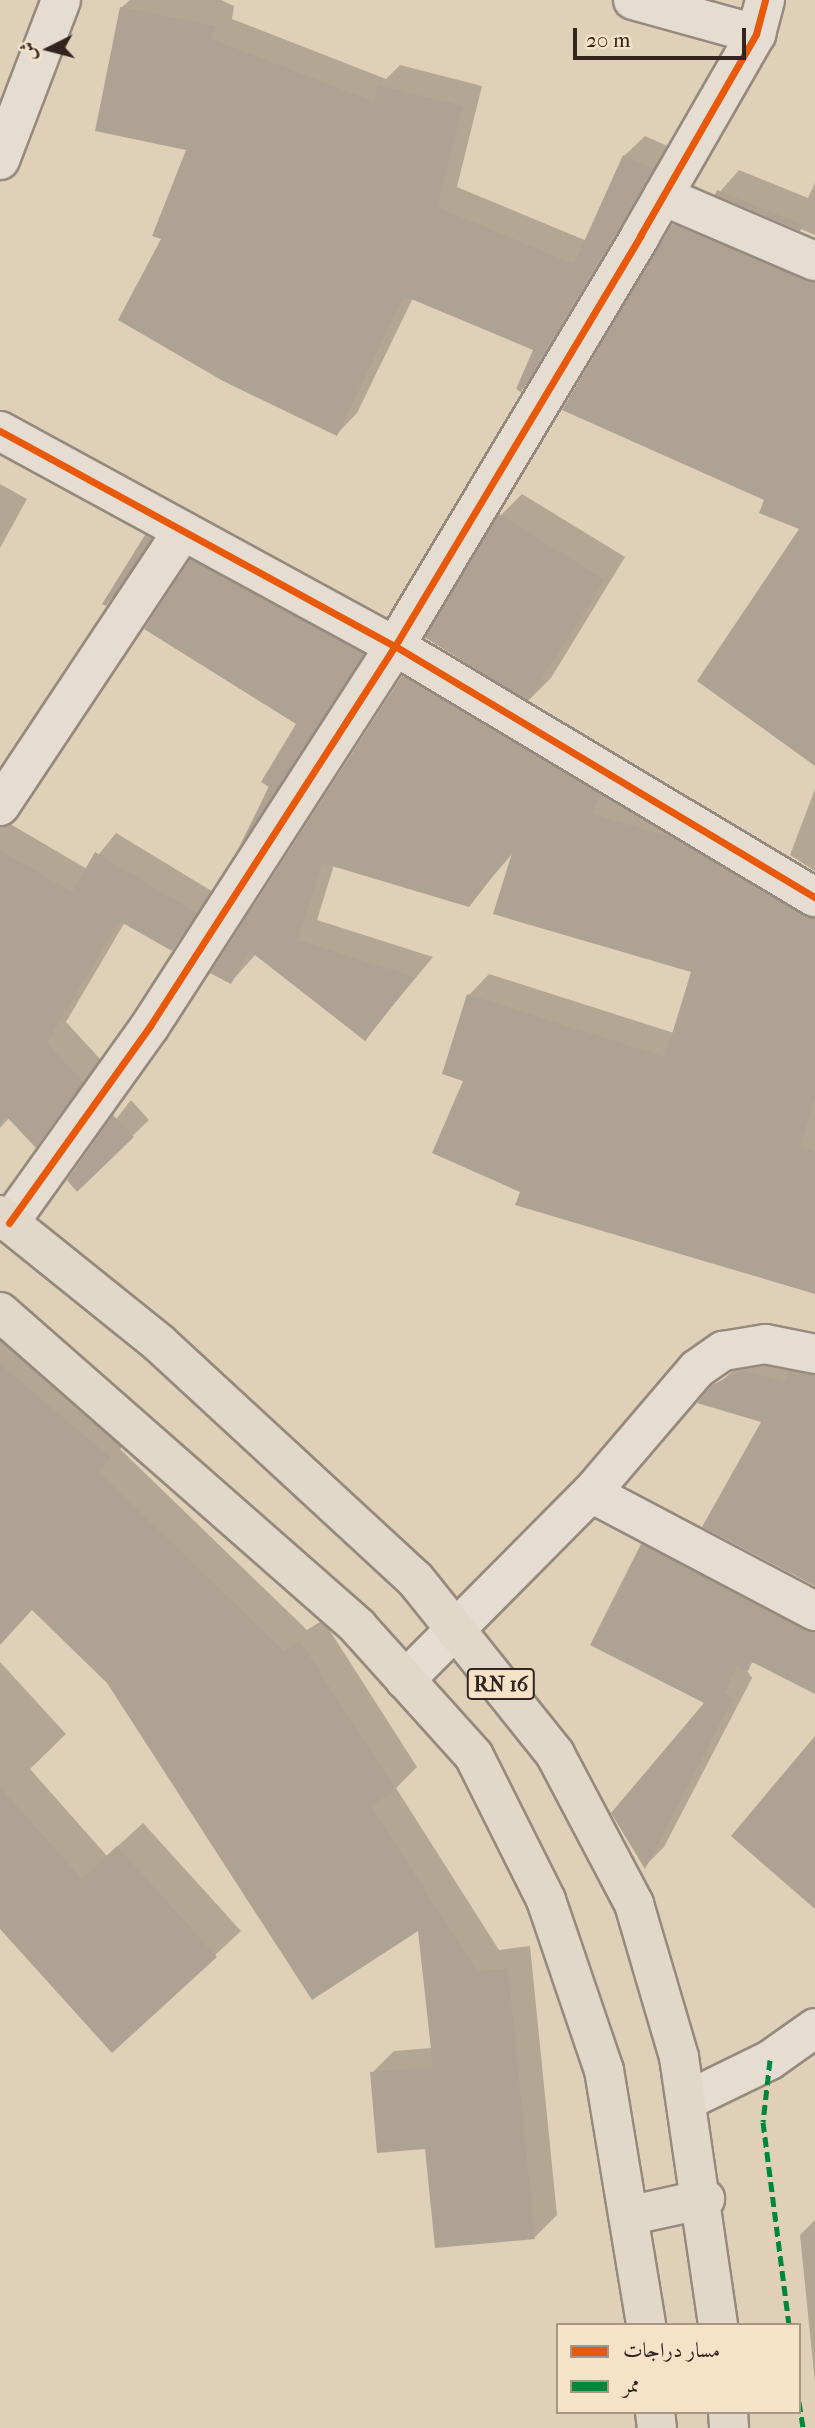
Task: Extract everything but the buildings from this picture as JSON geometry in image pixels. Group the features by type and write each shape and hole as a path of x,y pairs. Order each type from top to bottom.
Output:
{"main road":[{"name":"RN 16","path":"5,1219 159,1343 415,1579 458,1627 555,1754 634,1903 688,2100 705,2199 718,2323"},
{"name":"RN 16","path":"0,1312 358,1627 474,1756 546,1900 604,2070 632,2215 646,2323"},
{"path":"632,2215 705,2199"}],"street":[{"path":"0,160 61,0"},
{"path":"5,1219 150,1026 395,646 663,196 761,17 633,0"},
{"path":"663,196 815,261"},
{"path":"0,431 395,646 815,897"},
{"path":"0,806 183,531"},
{"path":"405,1680 591,1493 697,1369 723,1351 765,1345 815,1354"},
{"path":"591,1493 815,1611"},
{"path":"688,2100 770,2060 815,2028"}],"marked path":[{"path":"770,2060 763,2122 789,2323"},
{"path":"801,2414 803,2428"}],"cycle path":[{"path":"9,1223 150,1026 395,646 640,236 756,34 765,0"},
{"path":"0,431 395,646 815,897"}]}
